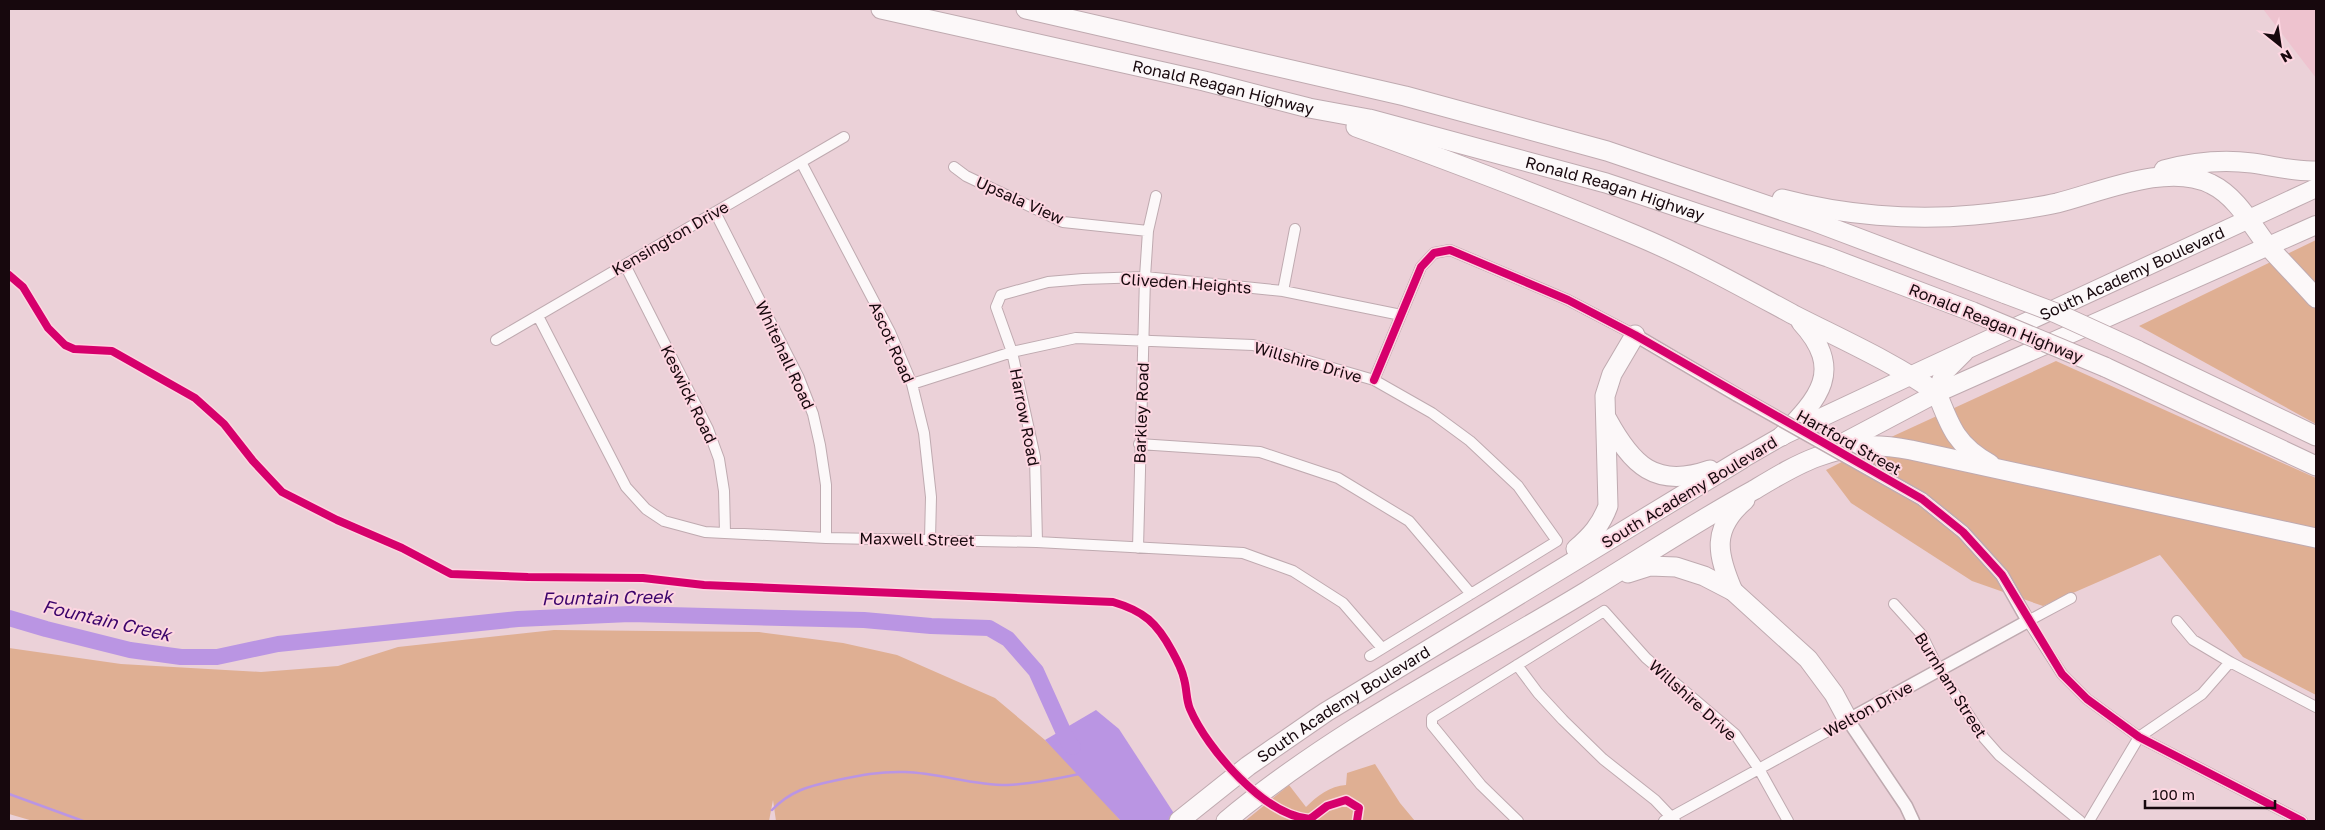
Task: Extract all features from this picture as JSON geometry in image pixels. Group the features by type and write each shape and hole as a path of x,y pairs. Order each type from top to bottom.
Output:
{"highway":[{"name":"Ronald Reagan Highway","path":"881,9 1204,81 1309,108 1369,119 1606,183 1828,257 1973,312 2105,367 2316,466"},
{"name":"Ronald Reagan Highway","path":"1026,9 1405,96 1607,151 1813,221 2056,313 2316,436"},
{"path":"1309,108 1330,118 1499,181 1636,236 1725,278 1912,375 1937,393 1949,426 1958,439 1973,455 1998,468"},
{"path":"1667,171 1718,181 1804,205 1834,210 1920,217 1973,215 2055,203 2136,181 2165,170 2202,161 2228,161 2289,170 2316,171"},
{"path":"2136,181 2167,176 2198,178 2221,190 2268,246 2316,298"},
{"name":"South Academy Boulevard","path":"1179,821 1248,766 1326,712 1742,458 1782,436 2316,188"},
{"name":"South Academy Boulevard","path":"1226,821 1273,782 1340,736 1588,591 1713,512 1784,473 1937,393 2316,225"},
{"path":"1782,436 1811,406 1820,391 1824,372 1822,354 1814,336 1796,316"},
{"path":"1531,586 1592,535 1602,521 1608,506 1609,486 1605,396 1612,374 1636,335"},
{"path":"1937,393 1945,371 1964,352"},
{"path":"1605,414 1621,444 1631,457 1656,473 1682,478 1742,458"},
{"path":"1816,457 1865,444 1882,445 1998,468 2316,538"},
{"path":"1732,591 1721,563 1721,541 1724,528 1738,506 1784,473"},
{"path":"1588,591 1623,574 1650,566 1676,567 1704,576 1732,591 1808,659 1834,694 1848,720"}],"street":[{"name":"Kensington Drive","path":"496,340 844,137"},
{"name":"Ascot Road","path":"801,162 890,332 912,384 924,433 931,497 930,539"},
{"name":"Upsala View","path":"954,167 966,176 1063,222 1148,231"},
{"name":"Barkley Road","path":"1138,548 1145,278 1148,231 1156,196"},
{"name":"Whitehall Road","path":"714,212 798,378 812,414 820,445 826,485 826,538"},
{"path":"1283,291 1295,229"},
{"name":"Hartford Street","path":"1374,380 1422,267 1434,253 1450,250 1568,300 1636,335 1737,395 1922,499 1963,532 2002,575 2028,621 2062,674 2087,699 2139,737 2302,821"},
{"name":"Keswick Road","path":"625,265 708,429 719,459 724,491 725,532"},
{"name":"Cliveden Heights","path":"1012,352 996,307 1001,295 1048,282 1083,279 1145,278 1283,291 1401,315"},
{"name":"Maxwell Street","path":"538,316 626,487 646,509 664,521 689,529 826,538 1038,542 1242,554 1293,571 1343,603 1382,648"},
{"name":"Willshire Drive","path":"912,384 1012,352 1076,338 1253,345 1374,380 1432,413 1470,441 1518,486 1557,540 1471,594"},
{"name":"Harrow Road","path":"1012,352 1035,457 1038,542"},
{"path":"1140,444 1260,452 1338,478 1409,521 1471,594 1370,656"},
{"name":"Welton Drive","path":"1670,820 1759,769 2071,598"},
{"name":"Burnham Street","path":"1894,604 1922,635 1939,670 1984,738 1994,749 2080,821"},
{"name":"Willshire Drive","path":"1517,664 1604,611 1646,658 1735,734 1759,769 1788,821"},
{"path":"2177,621 2193,640 2316,708"},
{"path":"2089,821 2139,737 2202,694 2230,662"},
{"path":"1518,821 1481,785 1432,725 1432,718 1517,664 1538,693 1563,720 1603,759 1655,800 1670,820"},
{"path":"1848,720 1906,806 1913,821"}],"shaded area":[{"path":"2263,9 2316,9 2316,78"},
{"path":"2316,240 2316,424 2139,326"},
{"path":"2056,361 2316,478 2316,695 2243,657 2160,555 2043,606 1972,581 1851,503 1826,470 1889,438"},
{"path":"554,630 759,632 843,643 897,655 995,698 1045,740 1081,774 1121,821 776,821 773,800 769,821 33,821 9,814 9,648 121,664 261,672 338,666 398,647"},
{"path":"1096,710 1119,729 1179,821 1121,821 1045,740"},
{"path":"1375,764 1400,803 1415,821 1245,821 1289,785 1306,807 1324,792 1346,785 1347,773"}],"waterway":[{"name":"Fountain Creek","path":"9,618 130,650 181,657 217,657 278,644 518,619 630,614 864,620 931,626 989,628 1008,639 1036,671 1068,742 1073,747"},
{"path":"772,810 786,798 808,787 878,773 930,774 981,783 1007,785 1079,774"},
{"path":"9,794 83,821"}],"cycle path":[{"path":"1374,380 1421,267 1434,253 1450,250 1568,300 1635,335 1922,499 1963,532 2002,575 2062,674 2087,699 2139,737 2302,821"},
{"path":"9,275 23,287 48,328 65,345 74,349 112,351 195,398 224,424 253,461 282,492 337,520 402,548 451,574 643,578 704,585 1113,602 1124,606 1149,619 1161,633 1181,668 1189,706 1198,725 1224,761 1240,778 1275,806 1293,815 1310,819 1327,806 1346,800 1359,808 1357,821"}]}
